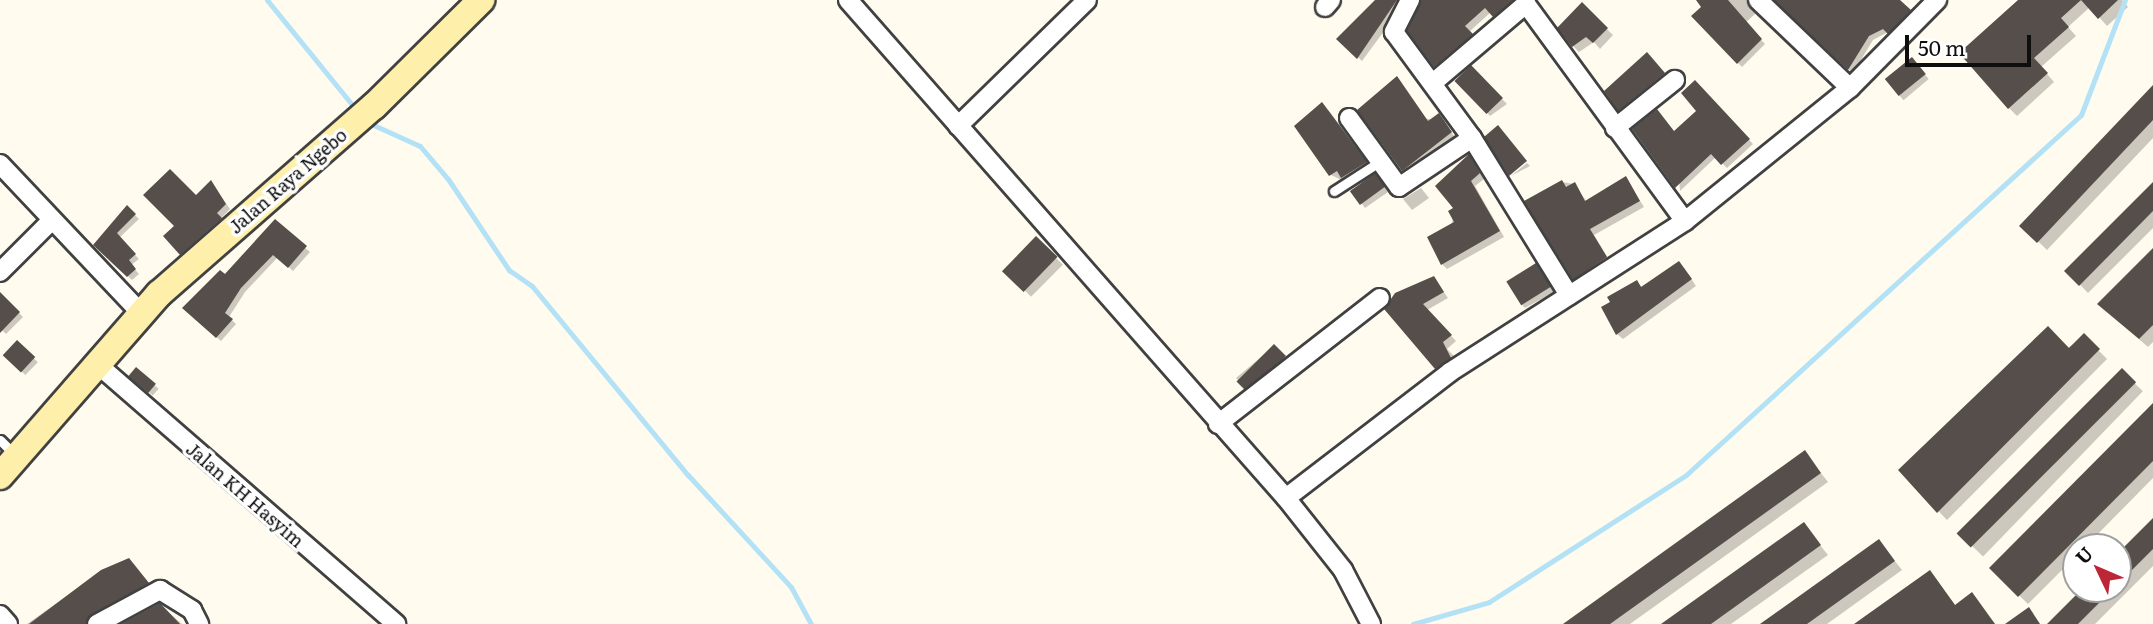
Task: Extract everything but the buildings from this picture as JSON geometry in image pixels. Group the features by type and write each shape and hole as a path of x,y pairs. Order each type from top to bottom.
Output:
{"street":[{"name":"Jalan Raya Ngebo","path":"6,458 141,313 374,106 481,0"},
{"path":"848,0 1218,425 1286,498 1343,570 1371,624"},
{"path":"958,126 1087,0"},
{"path":"1410,0 1392,28 1434,82 1472,138 1569,295"},
{"path":"1759,0 1850,88"},
{"path":"1434,82 1527,2 1685,222"},
{"path":"1286,498 1450,372 1685,222 1850,88 1928,3"},
{"path":"1615,128 1675,80"},
{"path":"1349,118 1376,164 1399,187 1472,138"},
{"path":"0,164 51,221 141,313"},
{"path":"0,272 51,221"},
{"path":"1218,425 1380,298"},
{"name":"Jalan KH Hasyim","path":"96,363 396,624"},
{"path":"97,624 166,590 192,610 199,624"},
{"path":"0,615 8,624"}],"lane":[{"path":"1334,191 1376,164"}],"waterway":[{"path":"267,0 358,112"},
{"path":"1413,624 1489,602 1686,475 2081,115 2125,0"},
{"path":"367,122 420,146 448,179 509,270 532,286 688,475 791,587 811,624"}]}
